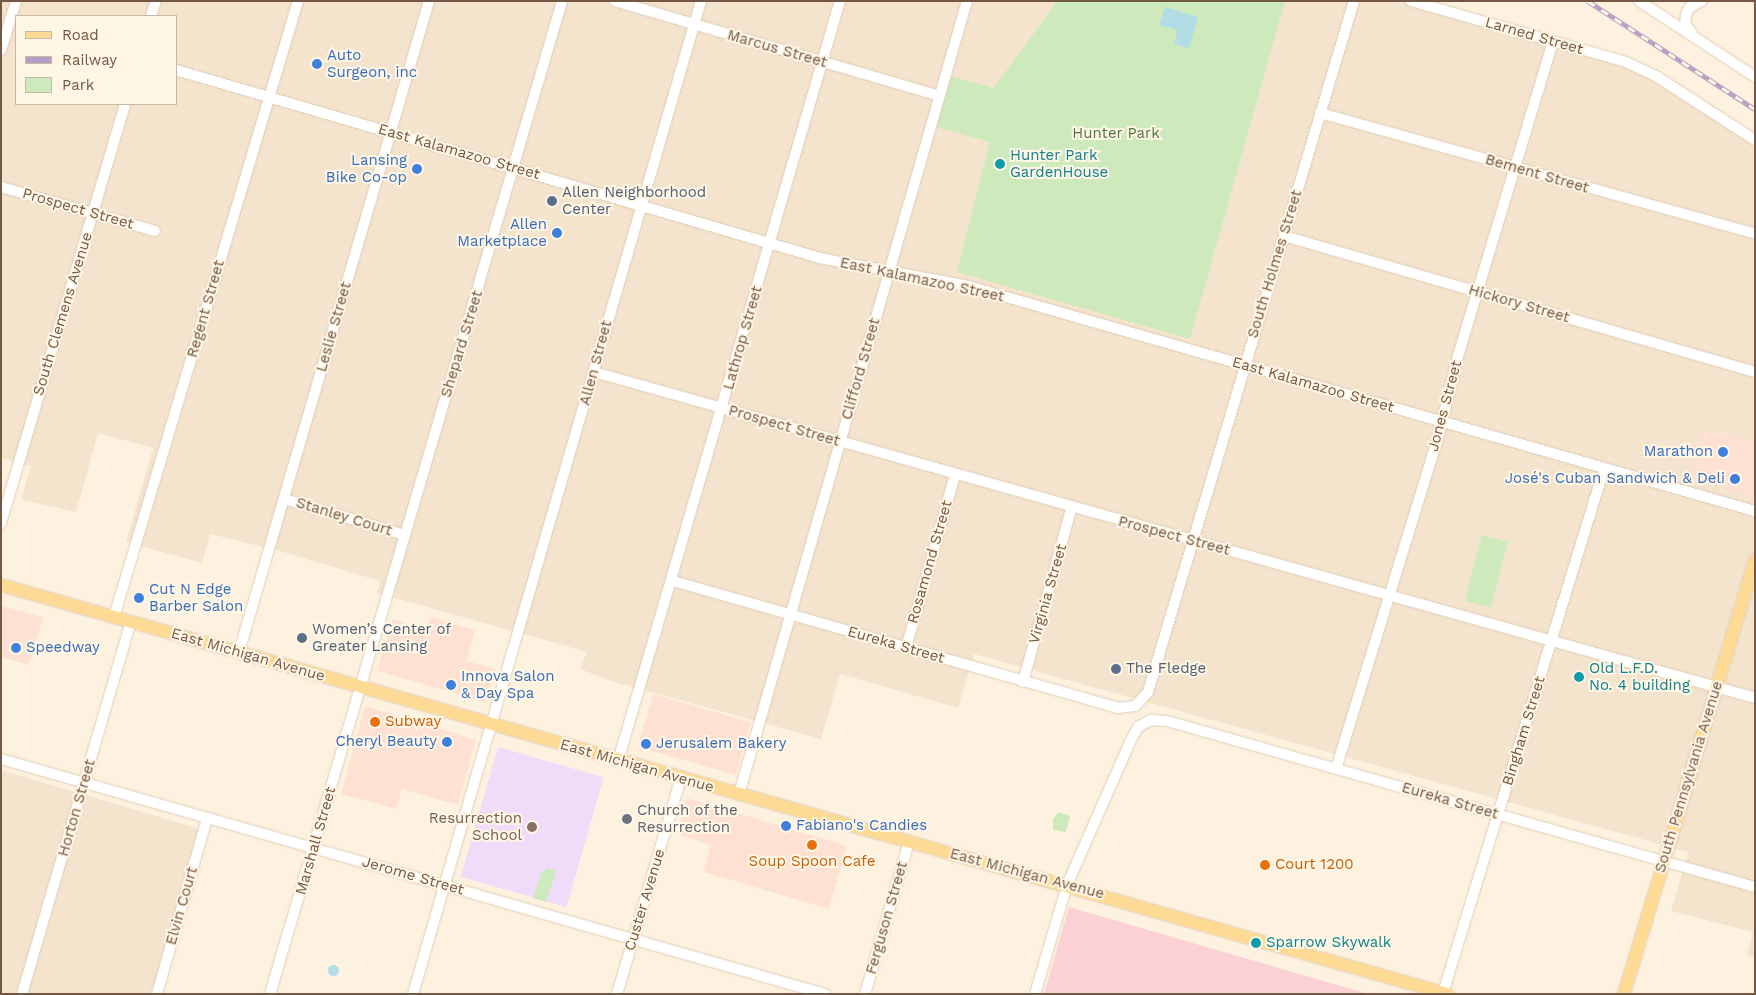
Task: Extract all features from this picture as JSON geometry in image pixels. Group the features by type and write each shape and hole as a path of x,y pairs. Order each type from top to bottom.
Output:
{"main road":[{"name":"South Pennsylvania Avenue","path":"1624,994 1755,560"},
{"name":"East Michigan Avenue","path":"1,585 618,761 1067,885 1445,993"}],"street":[{"path":"1,50 16,1"},
{"path":"151,15 156,1"},
{"name":"Regent Street","path":"114,617 298,1"},
{"name":"Leslie Street","path":"239,652 429,1"},
{"name":"Shepard Street","path":"361,687 562,1"},
{"name":"Marcus Street","path":"615,1 939,96"},
{"name":"Allen Street","path":"412,994 445,886 594,372 640,206 701,1"},
{"name":"Lathrop Street","path":"618,761 674,581 840,1"},
{"name":"Clifford Street","path":"739,794 967,1"},
{"name":"South Holmes Street","path":"1118,708 1135,706 1148,692 1354,1"},
{"name":"Larned Street","path":"1411,1 1626,62 1656,76 1755,140"},
{"path":"1639,1 1755,77"},
{"path":"1698,39 1687,28 1685,17 1690,7 1702,1"},
{"name":"Jones Street","path":"1336,769 1390,596 1553,41"},
{"name":"East Kalamazoo Street","path":"178,71 770,243 889,273 968,286 1755,511"},
{"name":"South Clemens Avenue","path":"1,523 125,105"},
{"name":"Bement Street","path":"1320,113 1755,234"},
{"name":"Prospect Street","path":"1,187 155,231"},
{"name":"Hickory Street","path":"1284,236 1755,372"},
{"name":"Prospect Street","path":"594,372 1192,542 1755,698"},
{"name":"Bingham Street","path":"1445,993 1604,469"},
{"name":"Rosamond Street","path":"906,648 955,475"},
{"name":"Stanley Court","path":"284,499 405,535"},
{"name":"Virginia Street","path":"1023,682 1072,508"},
{"name":"Eureka Street","path":"674,581 1118,708"},
{"name":"Horton Street","path":"22,994 131,622"},
{"name":"Marshall Street","path":"270,994 361,687"},
{"name":"Eureka Street","path":"1067,885 1130,742 1144,722 1167,721 1755,887"},
{"name":"Jerome Street","path":"1,760 825,994"},
{"name":"Custer Avenue","path":"617,994 681,778"},
{"name":"Elvin Court","path":"157,994 208,818"},
{"name":"Ferguson Street","path":"865,994 909,842"},
{"path":"1035,994 1067,885"}],"shaded area":[{"path":"1,1 1409,1 1656,76 1755,140 1755,958 1747,956 1753,932 1671,911 1688,852 974,654 958,708 840,674 821,739 611,681 580,669 587,652 377,593 380,581 283,552 210,534 202,563 126,542 153,448 98,433 76,512 21,500 31,466 1,458"},
{"path":"1704,429 1755,443 1753,495 1690,477"},
{"path":"1,606 43,617 29,665 1,657"},
{"path":"431,617 475,630 467,661 495,669 486,702 377,671 393,619 427,630"},
{"path":"653,694 751,722 736,775 638,747"},
{"path":"365,706 476,740 458,805 402,789 396,809 341,794"},
{"name":"Resurrection School","path":"498,747 604,777 567,907 461,877"},
{"path":"1,770 200,829 151,994 1,994"},
{"path":"687,798 847,846 829,909 704,872 710,845 677,834"},
{"path":"1069,907 1368,994 1044,994"}],"green space":[{"name":"Hunter Park","path":"1057,1 1285,1 1190,339 957,272 990,142 936,127 950,76 994,88"},
{"path":"1482,535 1508,542 1490,608 1464,601"},
{"path":"1059,812 1070,816 1066,832 1053,830 1053,819"},
{"path":"546,868 556,871 546,902 533,898 542,871 545,872"}],"water":[{"path":"1165,7 1198,17 1189,48 1174,44 1177,30 1159,25"},
{"path":"331,965 335,965 338,970 337,974 331,975 328,972 328,968"}],"railway":[{"path":"1588,1 1755,109"}],"place":[{"name":"Auto Surgeon, inc","path":"317,64"},
{"name":"Hunter Park GardenHouse","path":"1000,164"},
{"name":"Lansing Bike Co-op","path":"417,169"},
{"name":"Allen Neighborhood Center","path":"552,201"},
{"name":"Allen Marketplace","path":"557,233"},
{"name":"Marathon","path":"1723,452"},
{"name":"José's Cuban Sandwich & Deli","path":"1735,479"},
{"name":"Cut N Edge Barber Salon","path":"139,598"},
{"name":"Women’s Center of Greater Lansing","path":"302,638"},
{"name":"Speedway","path":"16,648"},
{"name":"The Fledge","path":"1116,669"},
{"name":"Old L.F.D. No. 4 building","path":"1579,677"},
{"name":"Innova Salon & Day Spa","path":"451,685"},
{"name":"Subway","path":"375,722"},
{"name":"Cheryl Beauty","path":"447,742"},
{"name":"Jerusalem Bakery","path":"646,744"},
{"name":"Church of the Resurrection","path":"627,819"},
{"name":"Fabiano's Candies","path":"786,826"},
{"name":"Resurrection School","path":"532,827"},
{"name":"Soup Spoon Cafe","path":"812,845"},
{"name":"Court 1200","path":"1265,865"},
{"name":"Sparrow Skywalk","path":"1256,943"}]}
